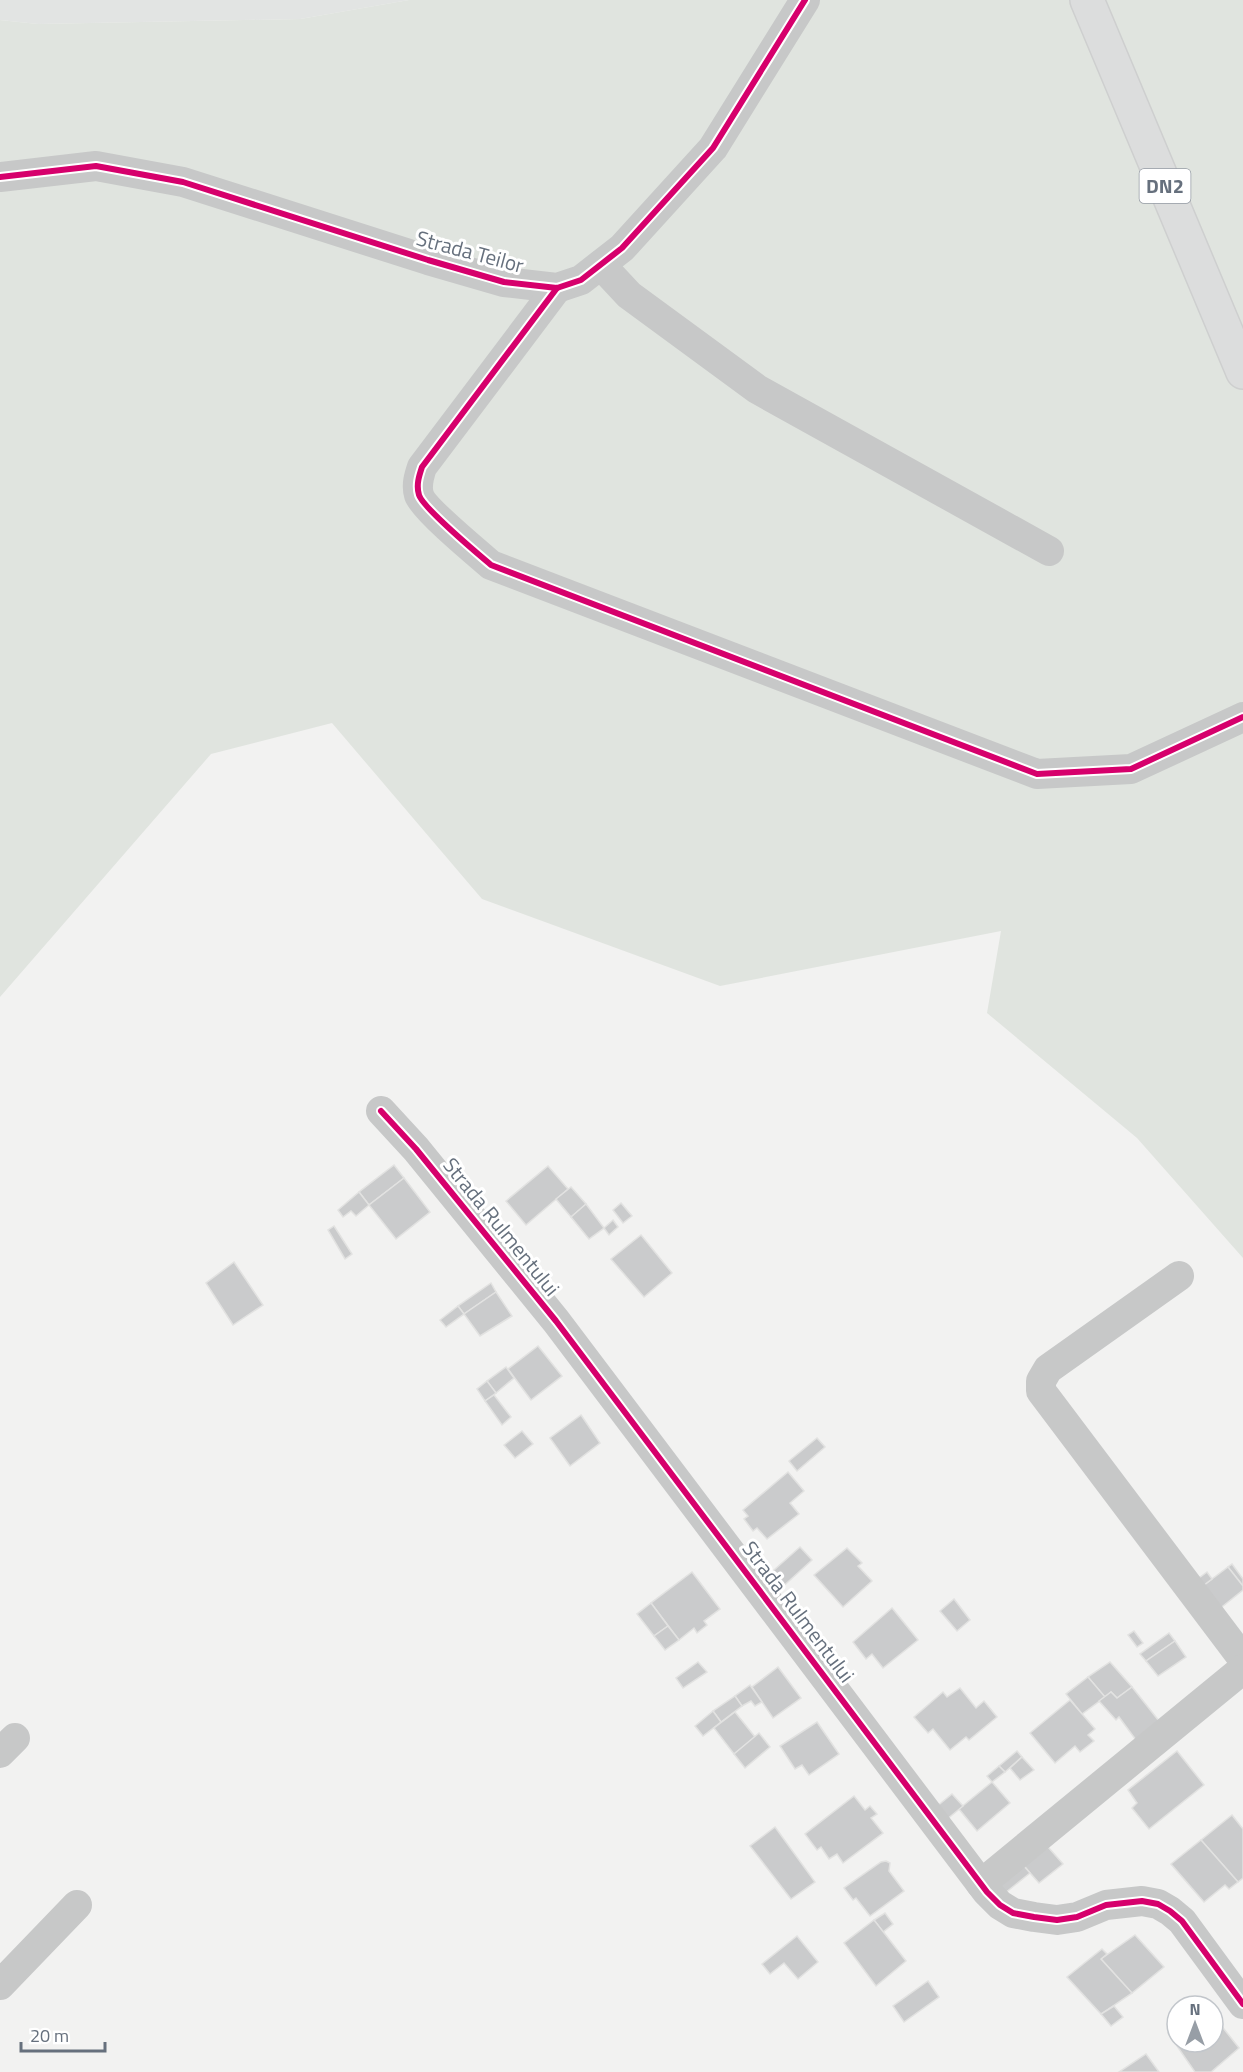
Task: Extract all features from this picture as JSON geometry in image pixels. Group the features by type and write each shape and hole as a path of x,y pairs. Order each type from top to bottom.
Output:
{"main road":[{"name":"DN2","path":"1087,0 1243,372"}],"street":[{"name":"Strada Teilor","path":"0,177 96,166 183,182 504,282 557,288 581,280 622,248 713,148 805,0"},
{"path":"601,265 629,295 757,389 1049,551"},
{"path":"557,288 422,467 418,477 417,488 423,503 491,565 1037,774 1131,769 1243,717"},
{"name":"Strada Rulmentului","path":"381,1111 416,1149 556,1321 981,1884 1000,1905 1014,1913 1057,1920 1077,1917 1106,1905 1142,1901 1158,1904 1182,1921 1243,2004"},
{"path":"1179,1276 1048,1369 1041,1381 1041,1391 1243,1659"},
{"path":"981,1884 1243,1669"},
{"path":"0,1985 76,1905"}],"shaded area":[{"path":"0,0 409,0 300,19 38,24 0,20"},
{"path":"409,0 1243,0 1243,1258 1137,1138 987,1013 1001,931 720,986 482,899 332,723 211,754 0,997 0,20 38,24 300,19"}],"building":[{"path":"394,1165 404,1178 369,1205 359,1192"},
{"path":"548,1166 568,1189 526,1225 506,1201"},
{"path":"404,1178 430,1212 396,1239 369,1205"},
{"path":"571,1187 586,1204 571,1217 556,1199"},
{"path":"359,1192 369,1205 356,1216 351,1211 343,1217 338,1210"},
{"path":"621,1203 632,1216 623,1223 613,1210"},
{"path":"586,1204 604,1228 589,1239 571,1217"},
{"path":"494,1212 513,1236 506,1242 488,1218"},
{"path":"613,1220 618,1227 609,1235 604,1228"},
{"path":"334,1226 352,1254 345,1259 328,1230"},
{"path":"641,1235 672,1273 644,1297 611,1259"},
{"path":"234,1262 263,1305 233,1325 206,1283"},
{"path":"491,1283 496,1292 464,1314 458,1306"},
{"path":"496,1292 512,1316 480,1336 464,1314"},
{"path":"458,1306 464,1314 446,1327 440,1320"},
{"path":"538,1346 562,1376 531,1400 508,1369"},
{"path":"506,1367 514,1378 496,1393 487,1381"},
{"path":"487,1381 496,1393 485,1401 477,1389"},
{"path":"494,1395 511,1417 502,1425 485,1401"},
{"path":"581,1415 600,1443 570,1466 550,1438"},
{"path":"522,1431 533,1444 515,1458 504,1445"},
{"path":"817,1438 825,1447 797,1471 789,1461"},
{"path":"788,1472 804,1491 790,1503 799,1514 767,1539 757,1528 753,1531 744,1519 748,1516 743,1510"},
{"path":"800,1547 812,1560 778,1591 765,1578"},
{"path":"847,1548 862,1563 858,1566 872,1581 843,1607 814,1575"},
{"path":"1232,1564 1243,1579 1243,1586 1228,1567"},
{"path":"1228,1567 1243,1586 1243,1590 1218,1610 1200,1588"},
{"path":"692,1572 720,1609 704,1621 707,1625 697,1633 694,1628 679,1640 651,1603"},
{"path":"1207,1572 1212,1579 1200,1588 1195,1581"},
{"path":"954,1599 970,1620 957,1631 940,1611"},
{"path":"651,1603 668,1626 654,1636 637,1614"},
{"path":"892,1608 918,1640 883,1668 872,1654 866,1659 853,1642"},
{"path":"668,1626 679,1640 665,1650 654,1636"},
{"path":"1134,1631 1143,1643 1137,1647 1128,1635"},
{"path":"1169,1633 1175,1641 1146,1661 1140,1654"},
{"path":"1175,1641 1186,1657 1158,1676 1146,1661"},
{"path":"698,1662 707,1672 683,1688 676,1678"},
{"path":"1110,1662 1132,1687 1117,1698 1111,1692 1105,1697 1088,1677"},
{"path":"778,1667 801,1698 773,1718 752,1687"},
{"path":"1088,1677 1105,1697 1082,1714 1066,1694"},
{"path":"750,1685 762,1702 755,1706 751,1701 742,1706 735,1696"},
{"path":"1132,1687 1159,1721 1136,1740 1119,1717 1116,1720 1099,1701 1111,1692 1117,1698"},
{"path":"960,1688 976,1708 984,1701 997,1717 969,1740 966,1737 950,1750 933,1729 928,1733 914,1717 943,1692 947,1697"},
{"path":"735,1696 742,1706 721,1722 713,1711"},
{"path":"1070,1700 1095,1729 1088,1735 1094,1741 1080,1752 1075,1746 1055,1763 1030,1733"},
{"path":"713,1711 721,1722 703,1736 695,1726"},
{"path":"735,1712 755,1737 734,1754 714,1728"},
{"path":"817,1722 839,1754 809,1775 802,1765 795,1769 780,1746"},
{"path":"759,1733 770,1747 745,1768 734,1754"},
{"path":"1017,1751 1022,1757 1005,1772 999,1766"},
{"path":"1177,1751 1204,1785 1149,1829 1132,1808 1137,1803 1128,1790"},
{"path":"1022,1757 1034,1770 1020,1780 1010,1768"},
{"path":"999,1766 1005,1772 992,1782 987,1776"},
{"path":"992,1782 1010,1803 977,1831 959,1809"},
{"path":"952,1794 963,1806 946,1820 936,1807"},
{"path":"854,1796 865,1810 870,1806 877,1814 871,1818 883,1833 843,1863 837,1854 829,1859 821,1847 817,1850 805,1834"},
{"path":"1232,1815 1243,1829 1243,1878 1238,1882 1201,1840"},
{"path":"775,1827 815,1882 791,1899 750,1846"},
{"path":"1201,1840 1238,1882 1229,1889 1225,1885 1204,1902 1171,1864"},
{"path":"1048,1847 1063,1864 1039,1883 1024,1866"},
{"path":"881,1862 890,1863 889,1871 904,1891 870,1916 856,1898 853,1900 844,1888"},
{"path":"1024,1866 1030,1873 1005,1893 998,1886"},
{"path":"885,1913 893,1924 883,1932 874,1920"},
{"path":"874,1920 906,1961 876,1986 844,1943"},
{"path":"1135,1935 1164,1967 1132,1993 1101,1959"},
{"path":"797,1936 818,1962 798,1979 784,1963 770,1974 762,1964"},
{"path":"1102,1949 1107,1954 1101,1959 1132,1993 1101,2014 1067,1977"},
{"path":"928,1981 939,1997 904,2022 893,2006"},
{"path":"1114,2006 1123,2017 1111,2026 1101,2014"},
{"path":"1225,2030 1239,2048 1211,2072 1195,2072 1183,2054 1225,2054"},
{"path":"1146,2054 1159,2072 1119,2072"}],"cycle path":[{"path":"0,177 96,166 183,182 504,282 557,288 581,280 622,248 713,148 805,0"},
{"path":"557,288 422,467 419,477 419,495 430,510 491,565 1037,774 1131,769 1243,717"},
{"path":"381,1111 416,1149 556,1321 987,1892 1000,1905 1013,1913 1057,1920 1077,1917 1106,1905 1142,1901 1158,1904 1182,1921 1243,2004"}]}
